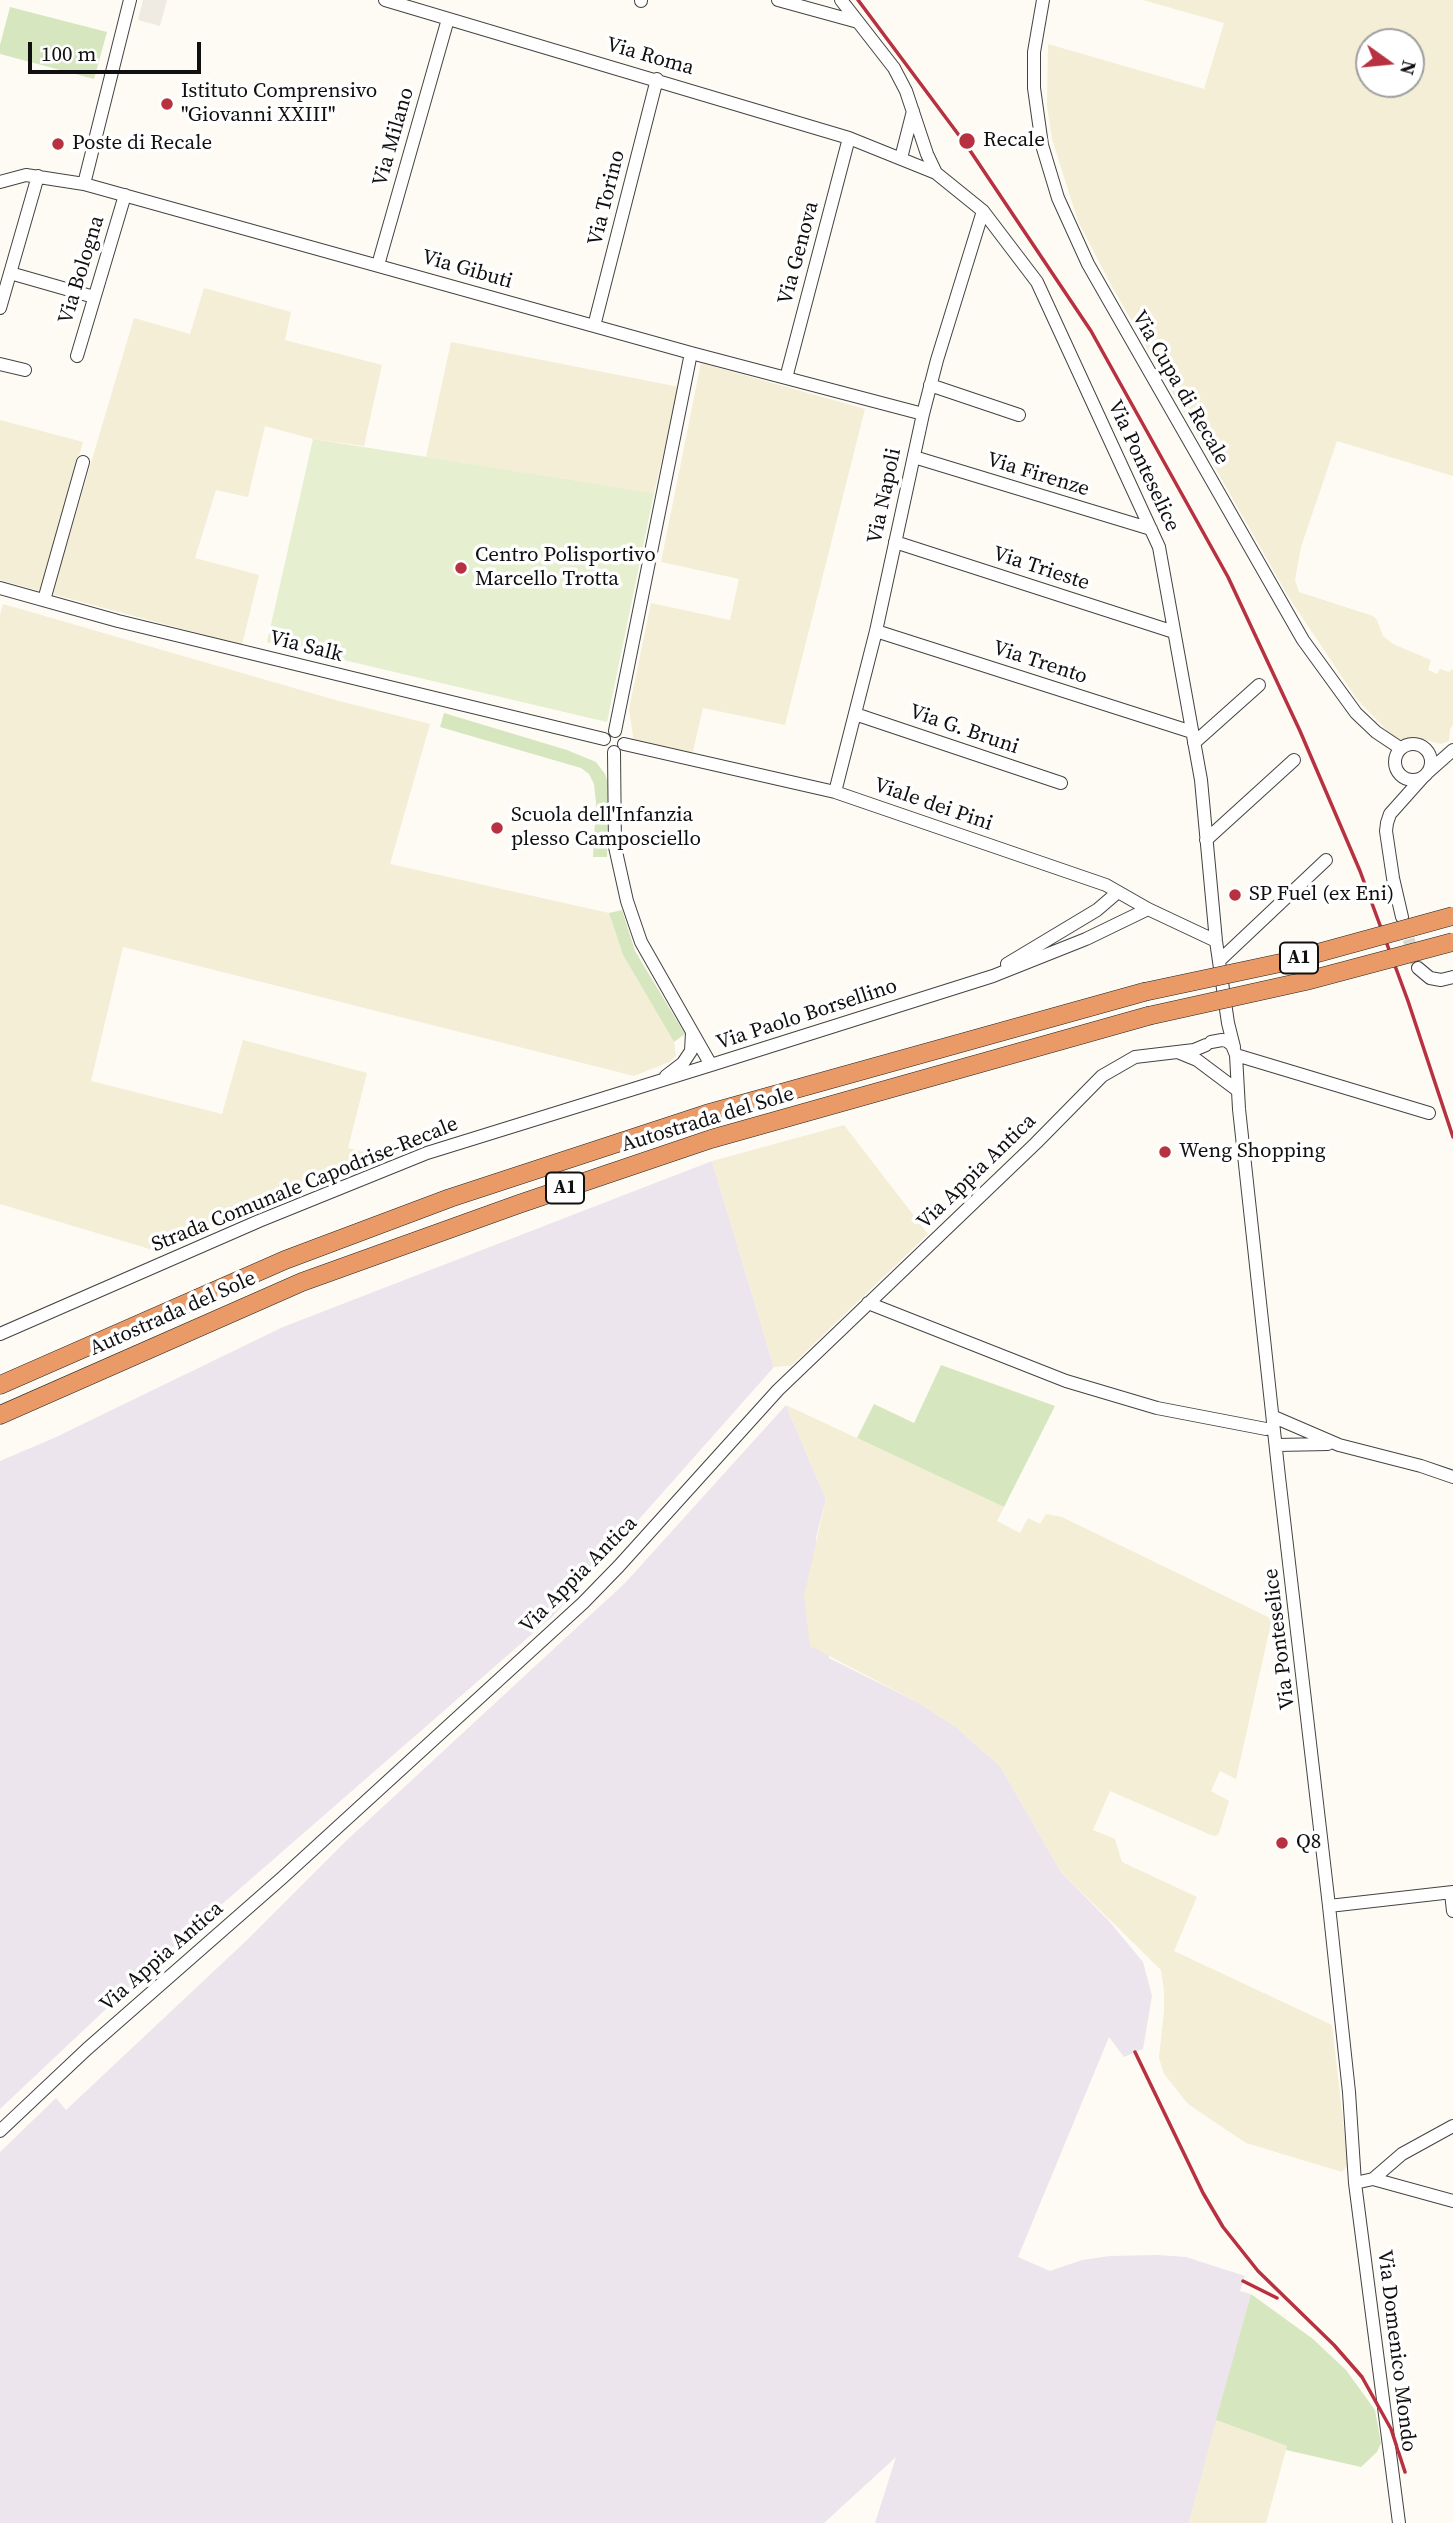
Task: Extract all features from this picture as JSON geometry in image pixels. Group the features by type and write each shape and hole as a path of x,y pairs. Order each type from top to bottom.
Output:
{"highway":[{"name":"Autostrada del Sole","path":"0,1385 285,1260 450,1198 706,1114 1144,992 1285,962 1453,916"},
{"name":"Autostrada del Sole","path":"0,1415 302,1282 711,1139 1148,1016 1306,981 1453,942"}],"street":[{"path":"84,184 130,0"},
{"name":"Via Roma","path":"385,0 430,6 448,19 849,138 936,173"},
{"path":"778,0 858,22"},
{"name":"Via Ponteselice","path":"841,0 894,68 936,173 983,211 1037,282 1159,547 1201,780 1216,941 1227,1019 1236,1055 1237,1090 1349,2092 1355,2183"},
{"name":"Via Cupa di Recale","path":"1043,0 1034,51 1034,76 1042,145 1058,198 1088,264 1303,640 1356,713 1376,732 1400,748"},
{"name":"Via Milano","path":"378,265 448,19"},
{"name":"Via Torino","path":"594,326 657,79"},
{"path":"901,159 913,111"},
{"name":"Via Genova","path":"786,378 849,138"},
{"name":"Via Gibuti","path":"0,182 26,174 84,184 691,353 923,414"},
{"path":"0,309 38,176"},
{"name":"Via Bologna","path":"77,356 125,195"},
{"name":"Via Napoli","path":"835,792 876,631 930,386 983,211"},
{"path":"10,273 94,297"},
{"path":"615,731 691,353"},
{"path":"0,364 25,370"},
{"path":"930,386 1019,415"},
{"name":"Via Firenze","path":"914,457 1151,529"},
{"path":"44,600 83,463"},
{"name":"Via Trieste","path":"895,542 1174,632"},
{"name":"Via Salk","path":"0,588 118,621 604,739"},
{"name":"Via Trento","path":"876,631 1193,738"},
{"path":"1193,738 1259,685"},
{"name":"Via G. Bruni","path":"855,714 1061,783"},
{"path":"615,731 623,736 619,748 606,748 604,739 609,732 615,731"},
{"path":"1399,803 1403,790 1395,759 1400,748 1411,744 1452,751"},
{"path":"1423,747 1431,762 1425,775"},
{"name":"Viale dei Pini","path":"619,748 835,792 1106,885 1148,909 1216,941"},
{"name":"Via Paolo Borsellino","path":"619,748 615,847 627,901 641,942 711,1065 993,976 1086,939 1148,909"},
{"path":"1402,916 1386,831 1390,814 1425,775 1452,751"},
{"path":"1206,840 1294,760"},
{"path":"1397,771 1409,779 1425,775"},
{"path":"1219,961 1326,860"},
{"name":"Via Paolo Borsellino","path":"993,976 1010,962 1097,910 1118,892"},
{"path":"1418,968 1430,978 1441,980 1453,977"},
{"path":"1227,1019 1202,1056 1210,1070 1220,1074 1230,1070 1236,1055"},
{"path":"661,1081 682,1063 691,1051 692,1031"},
{"path":"1209,1043 1222,1040 1231,1045 1236,1055 1429,1113"},
{"name":"Via Appia Antica","path":"0,2131 87,2049 282,1878 583,1603 778,1390 1036,1143 1102,1076 1135,1057 1194,1050 1209,1043"},
{"path":"1176,1052 1188,1056 1237,1090"},
{"name":"Strada Comunale Capodrise-Recale","path":"0,1334 259,1221 427,1153 711,1065"},
{"path":"868,1303 1066,1381 1157,1408 1266,1429"},
{"path":"1274,1417 1339,1445 1453,1477"},
{"path":"1277,1446 1313,1443 1339,1445"},
{"path":"1329,1906 1452,1893 1453,1911"},
{"path":"1373,2179 1402,2154 1453,2126"},
{"path":"1355,2183 1373,2179 1453,2201"},
{"name":"Via Domenico Mondo","path":"1355,2183 1399,2523"}],"shaded area":[{"path":"143,0 167,0 160,26 138,20"},
{"path":"1143,0 1453,0 1453,476 1337,441 1301,547 1295,580 1299,592 1373,616 1383,636 1393,644 1431,660 1428,670 1437,674 1440,669 1449,672 1453,669 1453,725 1449,741 1441,744 1417,738 1400,740 1393,737 1356,698 1288,596 1109,281 1078,221 1052,139 1047,106 1048,44 1204,89 1224,23"},
{"path":"204,288 291,312 285,340 382,365 364,446 313,439 265,426 248,497 216,490 195,558 259,575 242,645 52,594 134,318 190,334"},
{"path":"451,342 679,387 654,493 426,457"},
{"path":"701,363 865,409 785,725 703,708 692,756 634,743 629,709 651,603 730,620 739,579 661,562"},
{"path":"0,420 83,442 40,591 0,580"},
{"path":"3,604 339,701 430,724 390,864 609,913 623,955 674,1042 676,1056 669,1062 634,1076 123,947 91,1081 222,1114 243,1040 367,1073 348,1148 378,1156 153,1250 0,1204 0,615"},
{"path":"844,1125 928,1234 791,1366 774,1367 712,1161"},
{"path":"712,1161 774,1367 555,1614 158,1960 0,2109 0,1461 54,1438 283,1327"},
{"path":"786,1405 826,1499 816,1538 829,1658 919,1703 956,1727 1000,1766 1061,1872 1109,1921 1143,1962 1152,1996 1143,2049 1124,2057 1109,2037 1018,2257 1050,2271 1082,2260 1110,2256 1186,2257 1245,2276 1240,2291 1251,2294 1189,2523 875,2523 896,2457 824,2523 0,2523 0,2152 56,2098 66,2110 247,1940 347,1840 625,1583"},
{"path":"786,1405 1004,1507 997,1521 1020,1533 1028,1518 1040,1524 1046,1514 1062,1517 1272,1619 1236,1779 1220,1771 1211,1791 1229,1801 1219,1833 1216,1836 1211,1835 1110,1791 1093,1830 1115,1839 1122,1862 1197,1897 1174,1951 1332,2025 1348,2165 1342,2172 1246,2143 1188,2104 1164,2074 1159,2058 1164,2011 1161,1970 1061,1872 1000,1766 956,1727 919,1703 810,1646 804,1596 826,1499"},
{"path":"1216,2420 1287,2446 1266,2523 1189,2523"}],"green space":[{"path":"10,7 107,32 94,79 0,54"},
{"name":"Centro Polisportivo Marcello Trotta","path":"313,439 654,493 607,722 267,642"},
{"path":"444,713 567,750 596,762 605,774 609,786 607,857 593,857 596,803 594,784 589,774 581,768 440,727"},
{"path":"622,910 635,951 685,1034 674,1042 623,955 609,913"},
{"path":"941,1365 1055,1406 1004,1507 857,1438 874,1404 914,1423"},
{"path":"1251,2294 1313,2339 1346,2370 1375,2410 1381,2443 1377,2452 1361,2467 1286,2450 1287,2446 1216,2420"}],"tunnel":[{"path":"1403,922 1418,968"}],"railway":[{"path":"858,0 967,146 1091,331 1228,577 1300,731 1360,871 1408,1001 1453,1137"},
{"path":"1135,2052 1203,2193 1223,2227 1258,2271 1334,2345 1362,2377 1391,2429 1405,2472"},
{"path":"1243,2281 1277,2298"}],"place":[{"name":"Istituto Comprensivo \"Giovanni XXIII\"","path":"167,104"},
{"name":"Recale","path":"967,141"},
{"name":"Poste di Recale","path":"58,144"},
{"name":"Centro Polisportivo Marcello Trotta","path":"461,568"},
{"name":"Scuola dell'Infanzia plesso Camposciello","path":"497,828"},
{"name":"SP Fuel (ex Eni)","path":"1235,895"},
{"name":"Weng Shopping","path":"1165,1152"},
{"name":"Q8","path":"1282,1843"}]}
